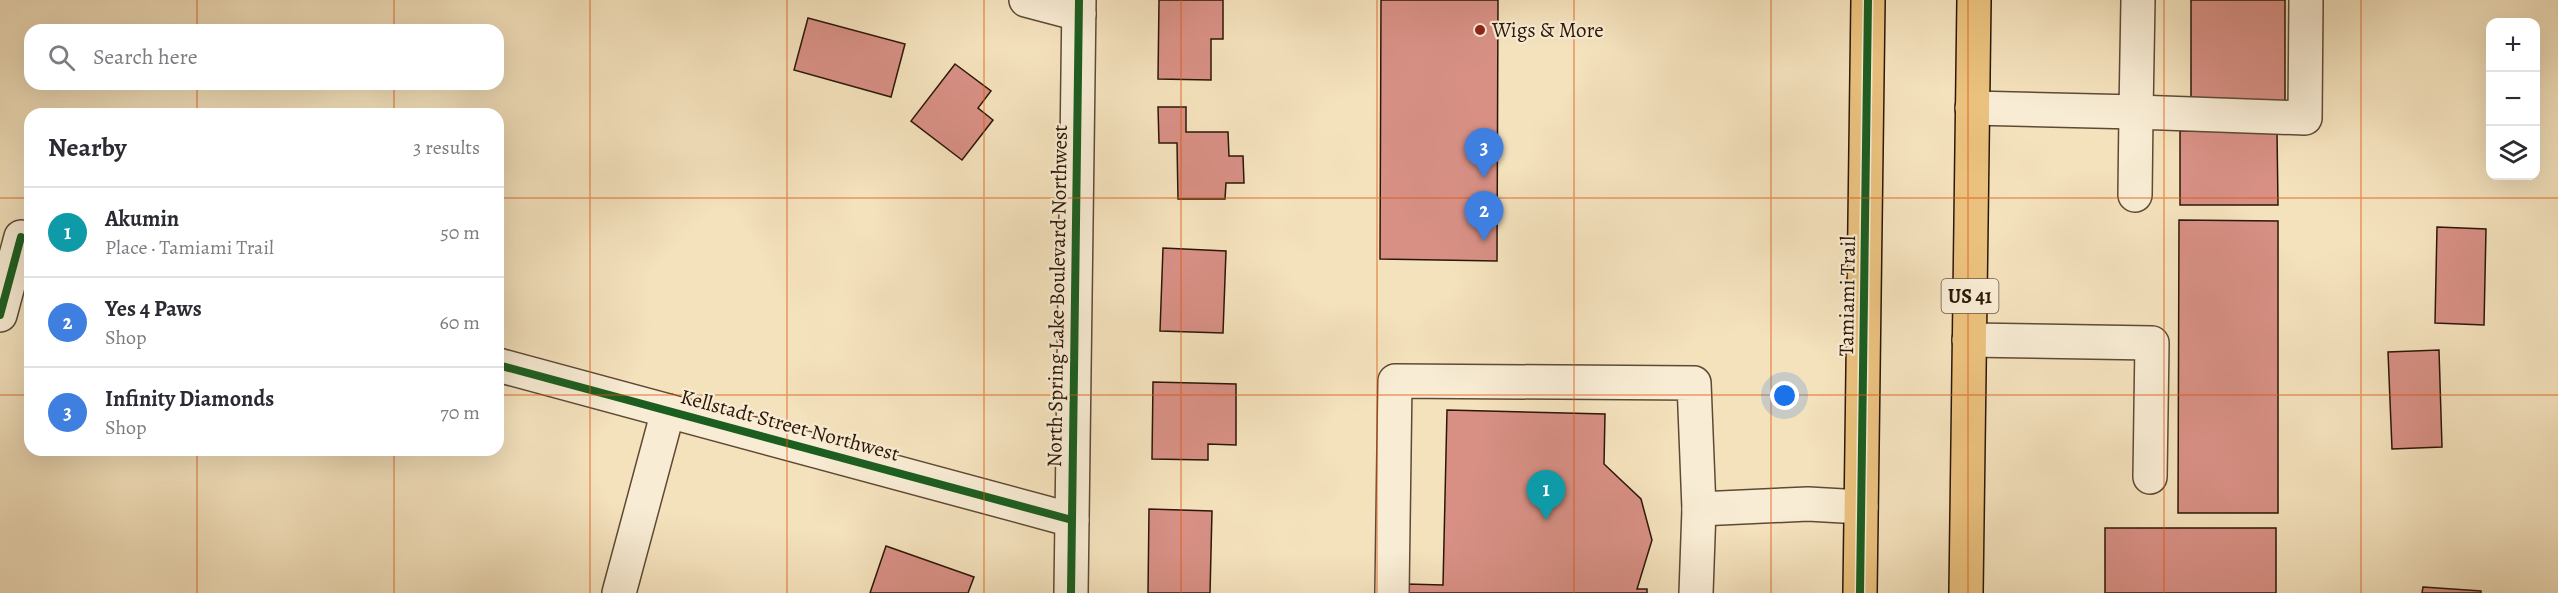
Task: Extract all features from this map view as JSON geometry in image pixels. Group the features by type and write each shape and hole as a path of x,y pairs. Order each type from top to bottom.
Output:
{"main road":[{"name":"Tamiami Trail","path":"1860,593 1868,0"},
{"name":"US 41","path":"1965,593 1974,0"}],"street":[{"path":"1026,0 1079,7"},
{"path":"2135,195 2138,0"},
{"path":"1972,108 2305,118 2306,0"},
{"name":"North Spring Lake Boulevard Northwest","path":"1071,593 1079,7"},
{"path":"0,315 17,236"},
{"path":"1969,340 2152,343 2150,477"},
{"name":"Kellstadt Street Northwest","path":"504,367 1072,520"},
{"path":"1392,593 1395,381 1694,383 1699,509 1696,593"},
{"path":"619,593 668,411"},
{"path":"1699,509 1808,504 1862,507"}],"building":[{"path":"1159,0 1223,0 1223,39 1211,39 1211,80 1158,79"},
{"path":"1381,0 1498,0 1497,261 1380,259"},
{"path":"2191,0 2285,0 2285,106 2191,106"},
{"path":"808,18 905,44 891,97 794,70"},
{"path":"955,64 991,91 978,108 993,120 962,160 911,121"},
{"path":"1158,107 1186,107 1186,132 1228,132 1229,156 1243,156 1244,183 1226,183 1225,199 1178,199 1177,143 1159,143"},
{"path":"2180,131 2277,131 2278,205 2180,205"},
{"path":"2179,220 2278,221 2278,513 2178,513"},
{"path":"2437,227 2486,229 2484,325 2435,323"},
{"path":"1163,248 1226,251 1223,333 1160,331"},
{"path":"2439,350 2442,447 2392,449 2388,352"},
{"path":"1153,382 1236,384 1236,445 1208,444 1208,460 1152,459"},
{"path":"1447,410 1605,414 1604,464 1641,499 1652,540 1637,589 1647,589 1647,593 1407,593 1407,584 1443,585"},
{"path":"1149,509 1212,511 1210,593 1148,593"},
{"path":"2105,528 2276,528 2276,593 2105,593"},
{"path":"886,546 974,577 968,593 870,593"},
{"path":"2423,587 2481,591 2481,593 2422,593"}],"cycle path":[{"path":"1071,593 1079,0"},
{"path":"1860,593 1868,0"},
{"path":"0,315 21,237"},
{"path":"504,367 1072,520"}],"place":[{"name":"Wigs & More","path":"1480,30"},
{"name":"Infinity Diamonds","path":"1484,178"},
{"name":"Yes 4 Paws","path":"1484,241"},
{"name":"Akumin","path":"1546,520"}]}
